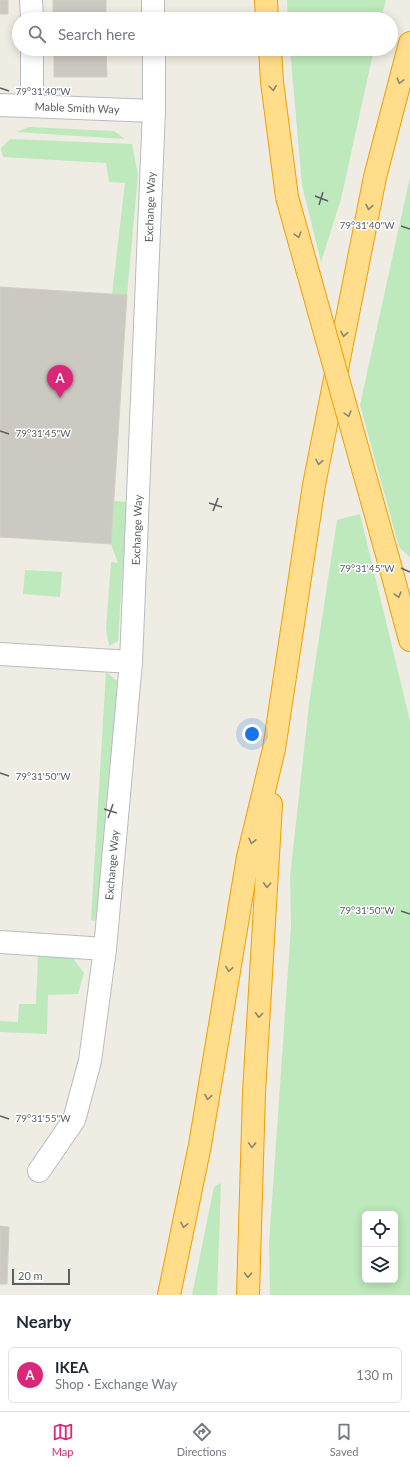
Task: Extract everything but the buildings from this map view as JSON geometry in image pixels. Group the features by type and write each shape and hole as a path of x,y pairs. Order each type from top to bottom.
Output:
{"highway":[{"path":"266,0 267,12"},
{"path":"169,1295 200,1145 248,858 274,748 314,486 375,177 410,43"},
{"path":"270,56 272,82 287,197 410,640"},
{"path":"248,1295 254,1093 274,748"}],"street":[{"path":"32,0 32,12"},
{"path":"154,0 154,12"},
{"path":"32,56 32,106"},
{"name":"Exchange Way","path":"39,1171 74,1120 90,1060 105,949 132,662 154,111 154,56"},
{"name":"Mable Smith Way","path":"0,105 154,111"},
{"path":"0,654 132,662"},
{"path":"0,942 105,949"}],"green space":[{"path":"287,0 386,0 383,12 288,12"},
{"path":"291,56 372,56 341,199 321,262 302,185"},
{"path":"29,127 114,131 125,139 16,132"},
{"path":"10,139 132,144 138,175 127,295 112,294 125,183 109,182 106,163 3,157 1,148"},
{"path":"410,177 410,557 399,547 360,405"},
{"path":"114,501 127,502 118,641 109,646 106,629 111,562 118,563 111,544"},
{"path":"360,514 410,721 410,1295 270,1295 269,1244 291,927 290,877 309,704 337,520"},
{"path":"25,570 62,572 60,597 23,594"},
{"path":"106,672 117,681 104,888 95,921 91,920"},
{"path":"38,955 71,956 84,973 78,994 48,995 47,1034 0,1032 0,1021 18,1022 19,1004 36,1004"},
{"path":"221,1183 217,1295 192,1295 214,1187"}],"place":[{"name":"IKEA","path":"60,398"}]}
